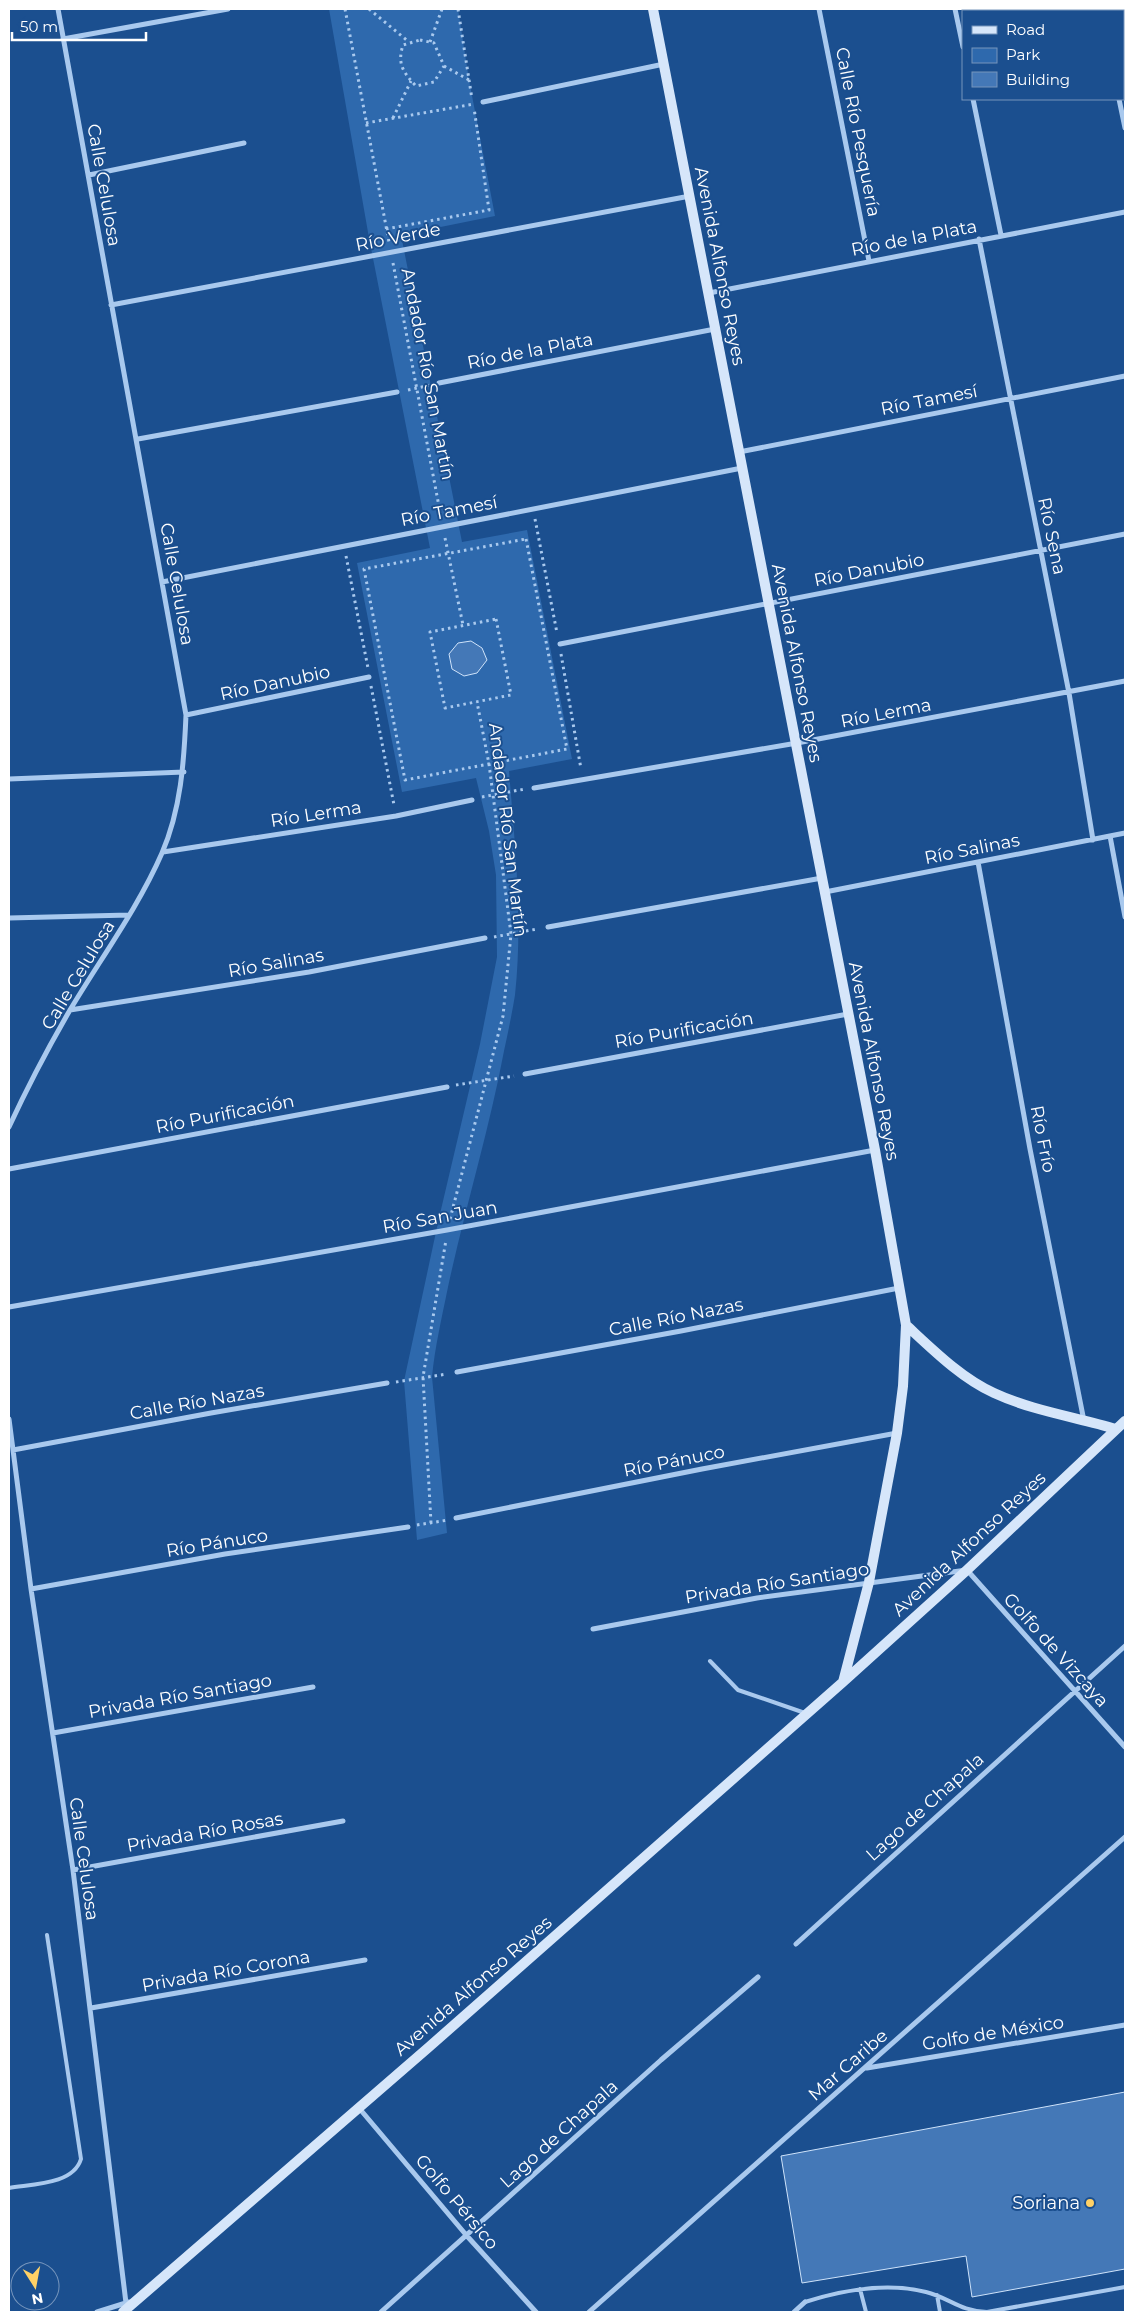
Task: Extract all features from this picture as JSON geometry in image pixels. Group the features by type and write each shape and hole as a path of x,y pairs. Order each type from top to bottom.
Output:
{"street":[{"name":"Calle Celulosa","path":"9,1128 70,1010 130,915 163,852 184,772 186,715 138,439 111,305 58,9"},
{"path":"63,39 228,9"},
{"name":"Avenida Alfonso Reyes","path":"653,9 797,743 875,1150 906,1325 903,1386 897,1433 869,1582 843,1682"},
{"name":"Calle Río Pesquería","path":"819,9 869,261"},
{"path":"955,9 962,42"},
{"path":"483,102 665,64"},
{"path":"973,100 1000,235"},
{"path":"1119,100 1125,128"},
{"path":"89,175 244,143"},
{"name":"Río Verde","path":"111,305 690,196"},
{"name":"Río de la Plata","path":"709,293 1125,212"},
{"name":"Río Sena","path":"979,240 1068,692 1093,840"},
{"name":"Río de la Plata","path":"439,383 716,329"},
{"name":"Río Tamesí","path":"739,452 1125,376"},
{"path":"138,439 397,392"},
{"name":"Río Tamesí","path":"162,582 742,468"},
{"name":"Río Danubio","path":"560,644 1125,534"},
{"name":"Río Danubio","path":"186,715 370,678"},
{"name":"Río Lerma","path":"534,788 797,743 1125,681"},
{"path":"9,779 184,772"},
{"name":"Río Lerma","path":"163,852 396,816 472,800"},
{"name":"Río Salinas","path":"825,892 1125,833"},
{"path":"1110,836 1125,918"},
{"name":"Río Frío","path":"978,862 1030,1149 1084,1421"},
{"path":"548,927 822,878"},
{"path":"9,918 130,915"},
{"name":"Río Salinas","path":"70,1010 308,972 485,938"},
{"name":"Río Purificación","path":"525,1074 849,1014"},
{"name":"Río Purificación","path":"9,1169 447,1087"},
{"name":"Río San Juan","path":"9,1307 448,1230 875,1150"},
{"name":"Calle Río Nazas","path":"458,1372 899,1288"},
{"path":"906,1325 941,1357 992,1392 1036,1409 1116,1429"},
{"name":"Calle Río Nazas","path":"13,1450 211,1413 387,1384"},
{"name":"Calle Celulosa","path":"9,1419 31,1589 91,2008 125,2308"},
{"name":"Avenida Alfonso Reyes","path":"125,2308 137,2300 359,2108 807,1714 967,1570 1125,1420"},
{"name":"Río Pánuco","path":"456,1518 702,1469 897,1433"},
{"name":"Río Pánuco","path":"31,1589 225,1554 408,1527"},
{"name":"Privada Río Santiago","path":"593,1629 757,1598 967,1570"},
{"name":"Golfo de Vizcaya","path":"967,1570 1125,1747"},
{"name":"Lago de Chapala","path":"796,1944 1125,1646"},
{"name":"Privada Río Santiago","path":"53,1733 312,1687"},
{"name":"Privada Río Rosas","path":"72,1870 342,1821"},
{"name":"Mar Caribe","path":"589,2312 1125,1837"},
{"name":"Privada Río Corona","path":"91,2008 365,1960"},
{"name":"Lago de Chapala","path":"381,2312 661,2060 758,1977"},
{"name":"Golfo de México","path":"866,2068 1125,2025"},
{"name":"Golfo Pérsico","path":"359,2108 467,2236 536,2312"},
{"path":"794,2312 805,2302"},
{"path":"97,2312 125,2308"}],"lane":[{"path":"710,1661 738,1690 807,1714"},
{"path":"9,2188 66,2177 76,2170 81,2159 47,1935"},
{"path":"805,2302 860,2289 899,2288 937,2296 971,2311 987,2312 1125,2287"},
{"path":"860,2289 866,2312"},
{"path":"937,2296 940,2312"}],"path":[{"name":"Andador Río San Martín","path":"344,9 442,526 463,625"},
{"path":"368,9 410,43"},
{"path":"430,42 442,9"},
{"path":"386,229 489,210 458,9"},
{"path":"444,66 434,82 416,86 405,74 400,56 403,45 420,40 434,43 444,66 469,80"},
{"path":"392,118 411,81"},
{"path":"366,123 483,102"},
{"path":"397,392 439,383"},
{"path":"526,539 567,749 489,764 405,780 364,569 526,539"},
{"path":"496,618 511,695 477,702 445,708 430,632 496,618"},
{"name":"Andador Río San Martín","path":"431,1523 423,1377 448,1230 503,1016 511,934 489,764 477,702"},
{"path":"472,800 534,788"},
{"path":"485,938 548,927"},
{"path":"447,1087 525,1074"},
{"path":"387,1384 458,1372"},
{"path":"408,1527 456,1518"}],"green space":[{"path":"329,9 458,9 469,80 495,216 401,235 462,542 527,530 572,759 509,771 516,855 518,911 515,995 498,1081 448,1287 433,1365 432,1377 447,1533 417,1540 404,1381 439,1218 480,1044 497,957 496,875 489,831 476,778 402,792 357,563 430,548 369,238"}],"building":[{"path":"471,641 482,648 487,660 477,673 464,676 452,669 449,654 458,643"},
{"path":"1125,2092 1125,2269 972,2297 966,2256 802,2283 781,2156"}],"place":[{"name":"Soriana","path":"1090,2203"}]}
